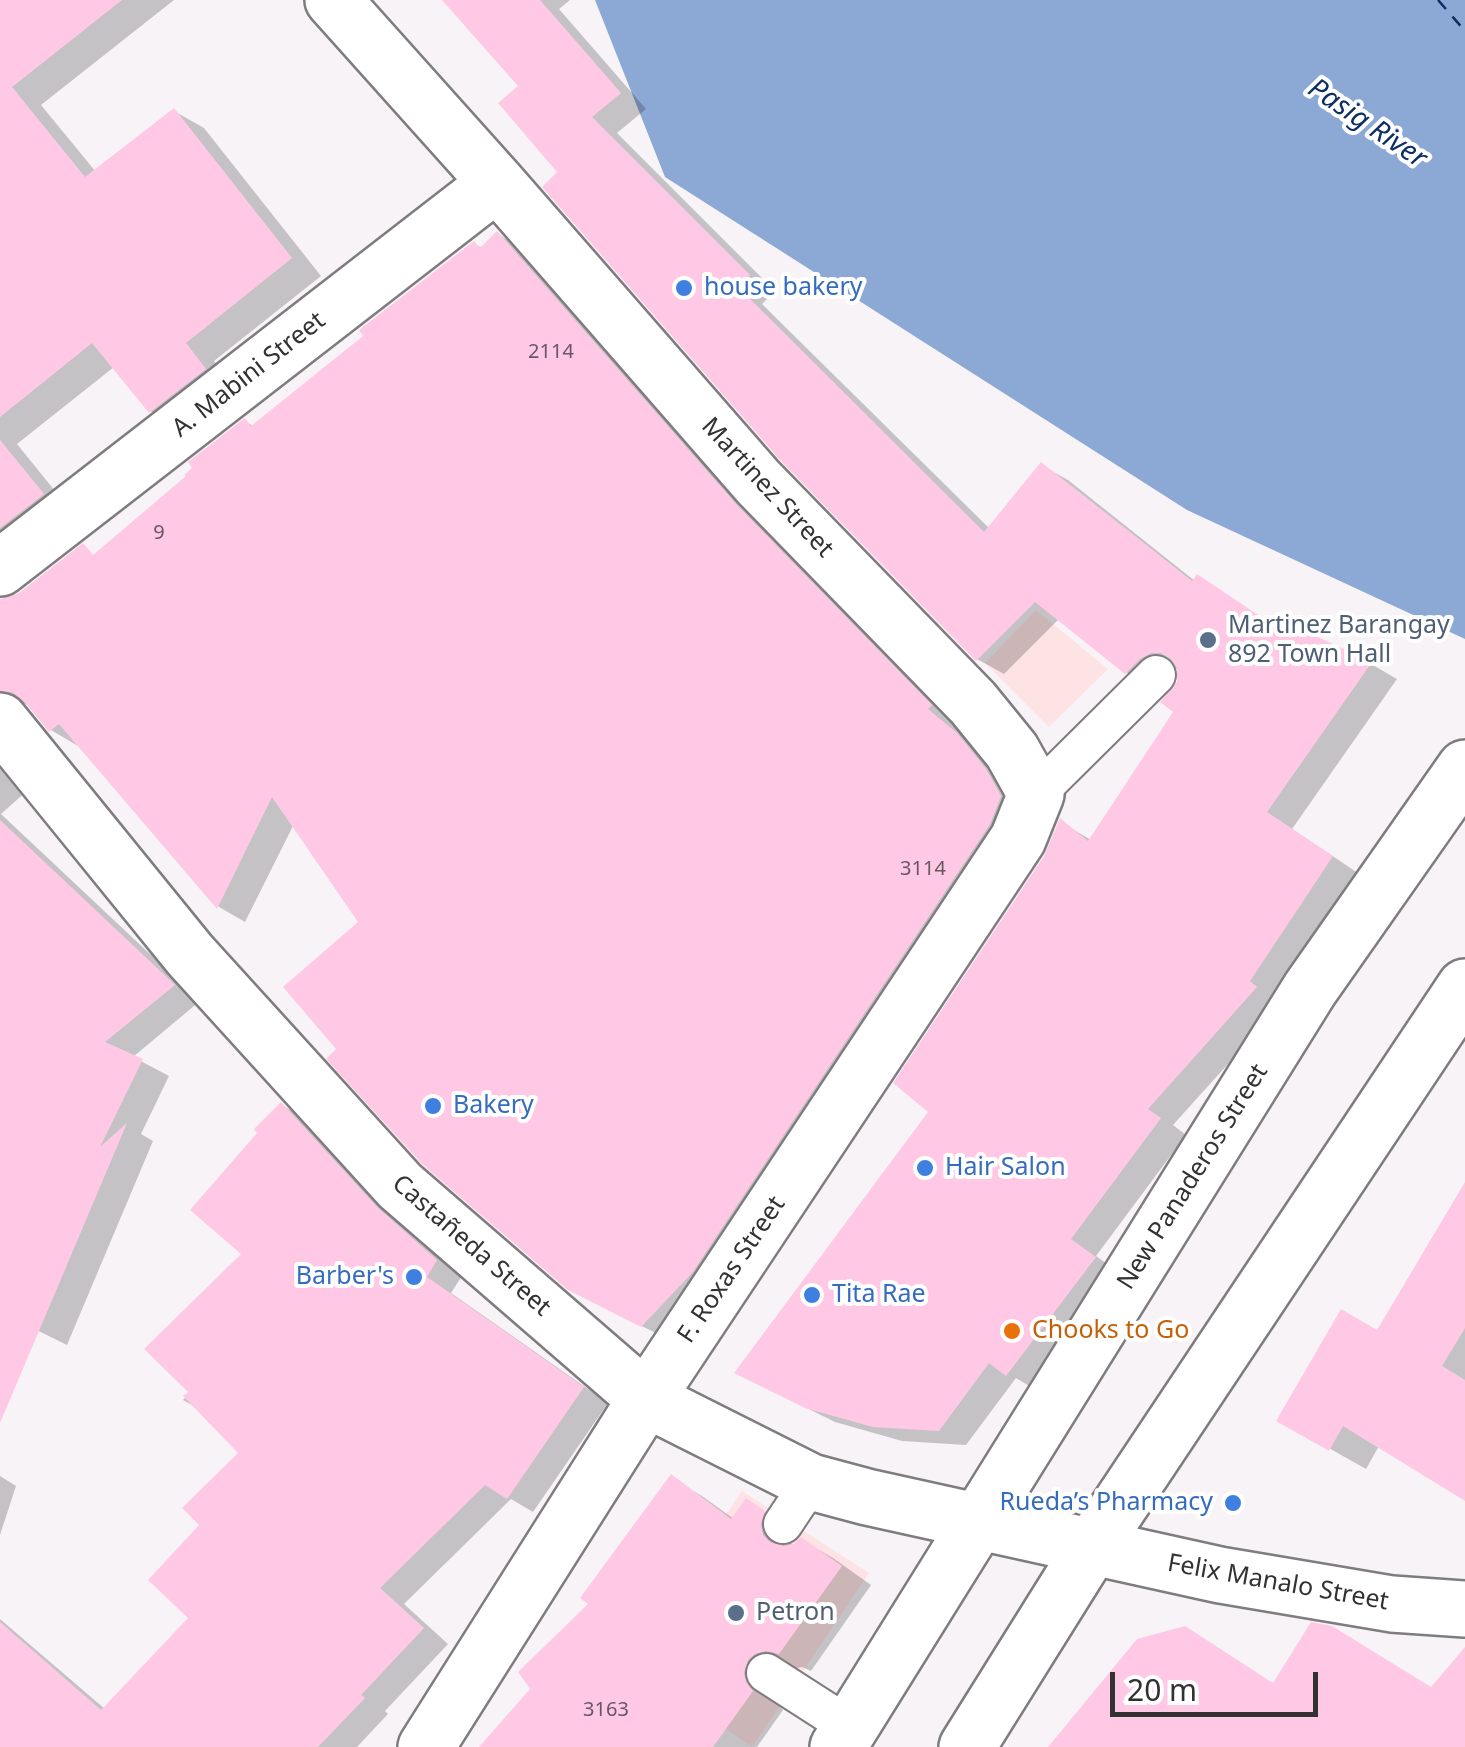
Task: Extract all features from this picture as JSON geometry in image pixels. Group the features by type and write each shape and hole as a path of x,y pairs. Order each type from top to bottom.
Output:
{"street":[{"name":"Martinez Street","path":"333,0 758,482 973,704 1012,751 1036,794"},
{"name":"A. Mabini Street","path":"0,568 497,182"},
{"name":"Castañeda Street","path":"0,721 190,955 400,1186 646,1399 797,1503 867,1497 1092,1547"},
{"name":"New Panaderos Street","path":"844,1737 1310,989 1465,768"},
{"name":"F. Roxas Street","path":"426,1747 646,1399 1018,839 1036,794"},
{"path":"967,1747 1092,1547 1465,987"},
{"name":"Felix Manalo Street","path":"1092,1547 1220,1575 1392,1604 1465,1609"}],"lane":[{"path":"1036,794 1156,675"},
{"path":"766,1672 844,1737"}],"shaded area":[{"path":"1036,610 1108,669 1049,727 985,663"},
{"name":"Petron","path":"742,1491 869,1573 752,1747 626,1659"}],"water":[{"name":"Pasig River","path":"595,0 1465,0 1465,639 1187,510 665,177"}],"building":[{"path":"0,0 122,0 12,87 85,177 174,108 292,258 186,343 206,369 149,413 92,343 0,417"},
{"path":"442,0 540,0 621,93 592,117 750,275 738,287 984,532 1041,462 1192,581 1197,574 1285,633 1290,624 1372,662 1267,812 1333,856 1250,981 1257,987 1148,1109 1161,1118 1071,1239 1096,1257 1006,1376 989,1363 939,1431 873,1427 805,1408 734,1373 928,1112 893,1083 1044,856 1060,818 1088,841 1173,712 1160,702 1177,682 1177,668 1161,653 1151,653 1125,674 1035,602 976,661 781,461 542,187 557,172 498,103 518,86"},
{"path":"497,231 736,504 932,705 928,709 957,733 986,769 1001,796 990,824 692,1273 641,1327 568,1290 422,1164 326,1059 336,1049 283,987 358,922 272,797 217,909 59,724 49,732 24,701 12,692 0,691 0,599 19,593 83,543 93,555 186,476 192,468 188,462 245,418 251,426 363,336 359,330 474,241 480,248"},
{"path":"0,440 44,494 0,528"},
{"path":"0,820 175,985 105,1042 143,1059 100,1147 127,1123 0,1423"},
{"path":"281,1102 377,1207 437,1260 427,1277 584,1387 507,1499 485,1485 380,1588 424,1628 318,1747 0,1747 0,1622 101,1710 188,1618 148,1580 199,1525 182,1508 238,1453 183,1396 188,1392 144,1349 241,1254 190,1210 257,1133 254,1129"},
{"path":"1465,1182 1465,1328 1442,1366 1465,1380 1465,1501 1343,1426 1329,1451 1276,1421 1341,1309 1377,1330"},
{"path":"671,1474 731,1519 746,1498 765,1511 761,1524 763,1535 770,1542 783,1546 794,1544 801,1537 842,1566 779,1654 766,1651 748,1660 744,1673 753,1691 713,1747 479,1747 530,1689 518,1672 588,1604 580,1598"},
{"path":"1311,1622 1332,1626 1431,1687 1465,1647 1465,1747 1048,1747 1137,1639 1185,1626 1273,1683"}],"ferry route":[{"path":"1438,0 1465,31"}],"place":[{"name":"house bakery","path":"684,288"},
{"name":"Martinez Barangay 892 Town Hall","path":"1208,640"},
{"name":"Bakery","path":"433,1106"},
{"name":"Hair Salon","path":"925,1168"},
{"name":"Barber's","path":"414,1277"},
{"name":"Tita Rae","path":"812,1295"},
{"name":"Chooks to Go","path":"1012,1331"},
{"name":"Rueda’s Pharmacy","path":"1233,1503"},
{"name":"Petron","path":"736,1613"}]}
